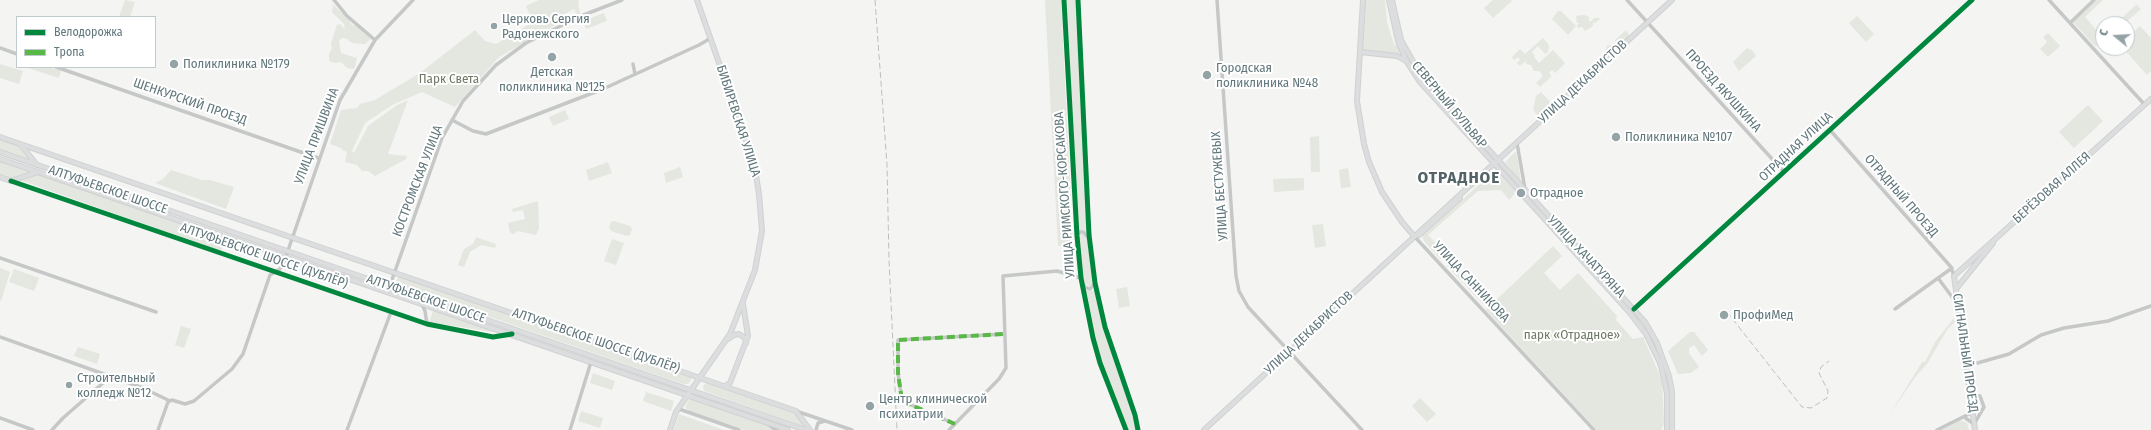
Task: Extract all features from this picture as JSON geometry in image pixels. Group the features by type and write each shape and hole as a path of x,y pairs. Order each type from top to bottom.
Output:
{"main road":[{"name":"БИБИРЕВСКАЯ УЛИЦА","path":"670,430 679,409 727,340 755,270 762,226 754,163 697,0"},
{"path":"1363,0 1357,101 1369,162 1389,203 1414,236"},
{"name":"СЕВЕРНЫЙ БУЛЬВАР","path":"1389,0 1393,26 1401,51 1407,62 1434,98 1496,163"},
{"name":"СЕВЕРНЫЙ БУЛЬВАР","path":"1392,0 1401,40 1416,69 1496,163"},
{"name":"УЛИЦА ДЕКАБРИСТОВ","path":"1204,430 1672,0"},
{"path":"1360,52 1397,56 1407,62"},
{"name":"БЕРЁЗОВАЯ АЛЛЕЯ","path":"1954,276 2151,100"},
{"name":"АЛТУФЬЕВСКОЕ ШОССЕ (ДУБЛЁР)","path":"0,137 796,411"},
{"path":"21,144 37,165"},
{"name":"АЛТУФЬЕВСКОЕ ШОССЕ","path":"0,152 421,303 788,430"},
{"name":"АЛТУФЬЕВСКОЕ ШОССЕ","path":"0,159 286,254 390,286 806,430"},
{"name":"УЛИЦА ХАЧАТУРЯНА","path":"1496,163 1526,192 1632,311 1646,334 1660,362 1667,394 1667,430"},
{"name":"УЛИЦА ХАЧАТУРЯНА","path":"1496,163 1632,311 1645,322 1665,360 1672,392 1672,430"},
{"path":"11,181 38,172"},
{"name":"АЛТУФЬЕВСКОЕ ШОССЕ (ДУБЛЁР)","path":"0,177 11,181"},
{"path":"1956,289 2000,235"},
{"name":"СИГНАЛЬНЫЙ ПРОЕЗД","path":"1954,276 1975,430"},
{"path":"735,390 732,384 733,378 746,343 748,329 743,313 743,301"},
{"path":"727,340 734,335 739,334 745,338 746,343"},
{"path":"725,386 730,383 733,378"},
{"path":"796,411 810,430"}],"street":[{"path":"334,0 347,16 375,40"},
{"name":"УЛИЦА ПРИШВИНА","path":"275,272 280,269 286,254 318,158 340,100 375,40 413,0"},
{"name":"КОСТРОМСКАЯ УЛИЦА","path":"388,291 432,164 452,120 463,101 480,82 509,55 555,28 622,0"},
{"name":"УЛИЦА РИМСКОГО-КОРСАКОВА","path":"1064,0 1077,236 1081,278 1088,318 1097,355 1126,430"},
{"name":"УЛИЦА РИМСКОГО-КОРСАКОВА","path":"1078,0 1089,238 1095,284 1105,327 1135,415 1138,430"},
{"name":"УЛИЦА БЕСТУЖЕВЫХ","path":"1217,0 1237,281 1241,295 1248,307 1362,430"},
{"name":"ПРОЕЗД ЯКУШКИНА","path":"1627,0 1784,172"},
{"name":"ОТРАДНАЯ УЛИЦА","path":"1632,311 1972,0"},
{"path":"2049,0 2145,105"},
{"path":"2070,23 2094,0"},
{"path":"452,120 472,131 486,134 603,89 699,45 711,38"},
{"path":"0,48 16,54"},
{"path":"633,64 635,74"},
{"name":"ШЕНКУРСКИЙ ПРОЕЗД","path":"59,68 318,158"},
{"name":"ОТРАДНЫЙ ПРОЕЗД","path":"1830,130 1952,268 1954,276"},
{"path":"1518,143 1526,192"},
{"name":"АЛТУФЬЕВСКОЕ ШОССЕ (ДУБЛЁР)","path":"11,181 427,324 493,337 512,334"},
{"path":"1077,236 1078,233 1082,232 1086,233 1089,238"},
{"name":"УЛИЦА САННИКОВА","path":"1414,236 1594,430"},
{"path":"0,258 156,312"},
{"path":"1895,309 1952,268"},
{"path":"0,337 143,388 168,398 170,401 185,404 194,401 224,376 238,361 245,349 270,275 269,270"},
{"path":"270,275 275,272"},
{"path":"949,430 1004,372 1006,365 1003,276 1057,272 1081,278"},
{"path":"1938,278 1958,305"},
{"path":"1082,283 1085,287 1090,289 1095,284"},
{"path":"421,303 425,311 427,324"},
{"path":"1967,366 2010,354 2042,335 2064,328 2108,321 2151,306"},
{"path":"347,430 391,312"},
{"path":"955,424 902,401 899,382 898,340 1004,334"},
{"path":"570,430 591,362"},
{"path":"52,430 62,418 111,376"},
{"path":"1964,416 1974,424 1984,405 1980,396 1971,395"},
{"path":"158,430 170,401"},
{"path":"679,409 740,430"},
{"name":"АЛТУФЬЕВСКОЕ ШОССЕ (ДУБЛЁР)","path":"796,411 852,430"},
{"path":"1937,430 1973,412"},
{"path":"0,418 33,430"},
{"path":"762,421 776,430"},
{"path":"816,430 818,423 825,421"}],"green space":[{"path":"125,0 135,2 130,16 119,16"},
{"name":"Парк Света","path":"539,0 580,0 578,1 580,14 577,15 574,9 557,18 559,23 499,57 455,107 422,92 394,104 365,123 352,151 354,153 368,126 397,105 408,100 388,154 407,156 406,159 375,176 368,171 362,171 357,165 345,162 347,152 330,144 341,110 357,108 360,104 375,100 420,73 475,30 485,41 496,44 533,22 526,6"},
{"path":"1045,0 1061,0 1073,246 1058,246"},
{"path":"1067,0 1076,0 1087,235 1093,284 1091,287 1083,283 1078,231"},
{"path":"1364,0 1385,0 1387,22 1394,45 1398,44 1402,55 1362,50"},
{"path":"1493,0 1512,1 1493,18 1484,8"},
{"path":"2097,0 2103,0 2085,17 2095,28 2095,46 2073,22"},
{"path":"2132,0 2141,9 2133,16 2124,16 2136,5"},
{"path":"331,3 348,18 352,25 356,25 371,39 365,44 352,43 347,39 342,38 339,41 341,53 357,58 353,69 347,68 341,62 335,63 329,61 329,54 332,48 331,43 337,25 340,24 345,29 344,24 332,12 333,7"},
{"path":"1558,11 1561,11 1576,26 1568,35 1552,19"},
{"path":"604,13 607,21 586,29 583,21"},
{"path":"1584,15 1589,17 1589,21 1592,21 1594,18 1601,18 1595,23 1593,22 1593,26 1585,31 1582,27 1578,28 1577,25 1580,23 1577,23 1576,16"},
{"path":"1857,16 1874,34 1866,42 1849,23"},
{"path":"2140,26 2151,38 2151,71 2147,75 2130,56 2135,56 2135,30"},
{"path":"1626,30 1630,36 1589,74 1587,72 1606,55 1604,53 1607,46 1615,44 1615,40"},
{"path":"2048,33 2060,46 2048,57 2040,49 2047,42 2043,37"},
{"path":"1543,38 1549,45 1548,52 1545,54 1538,46 1532,52 1539,63 1553,50 1565,63 1555,73 1552,70 1549,73 1552,76 1540,87 1536,83 1543,76 1539,71 1534,71 1531,65 1526,64 1526,61 1520,66 1517,63 1520,60 1518,57 1514,60 1512,57 1520,49 1525,54"},
{"path":"1747,48 1752,50 1756,56 1739,71 1733,62"},
{"path":"0,64 23,71 19,84 0,78"},
{"path":"28,68 52,68 61,71 59,78"},
{"path":"1541,92 1552,104 1534,120 1538,116 1533,110 1536,96"},
{"path":"2088,105 2103,121 2074,148 2059,132"},
{"path":"565,110 569,119 553,126 549,117"},
{"path":"1319,136 1320,172 1311,172 1310,137"},
{"path":"0,139 21,146 32,161 0,150"},
{"path":"1516,151 1518,162 1521,182 1505,162"},
{"path":"0,162 30,173 10,179 0,176"},
{"path":"608,162 612,173 589,181 586,170"},
{"path":"680,167 683,177 666,183 664,173"},
{"path":"1348,168 1351,187 1341,188 1339,170"},
{"path":"171,170 202,180 210,180 234,187 226,209 155,183 163,179"},
{"path":"1493,172 1498,173 1515,191 1514,194 1509,200 1502,191 1478,191 1428,235 1447,255 1440,259 1424,241 1422,236"},
{"path":"37,174 225,238 221,251 20,180"},
{"path":"1304,178 1304,190 1274,192 1273,179"},
{"path":"538,201 539,228 536,235 518,231 513,234 510,232 508,223 525,219 523,210 513,212 512,209"},
{"path":"614,221 630,226 632,229 630,235 627,236 611,231 609,227 611,222"},
{"path":"1323,224 1326,246 1315,248 1312,225"},
{"path":"476,237 496,244 495,248 481,245 470,252 464,267 458,265 464,249 473,244"},
{"path":"612,239 624,243 616,265 604,261"},
{"name":"парк «Отрадное»","path":"1553,246 1562,256 1544,273 1560,290 1578,273 1617,316 1616,320 1633,339 1643,337 1662,380 1664,424 1661,430 1597,430 1486,310 1490,303 1492,304"},
{"path":"1451,260 1489,301 1484,305 1447,266"},
{"path":"0,268 10,272 1,301 0,300"},
{"path":"14,269 39,278 34,291 9,282"},
{"path":"399,275 691,377 692,379 688,384 683,384 395,284"},
{"path":"1127,287 1130,306 1119,308 1116,289"},
{"path":"1085,289 1092,291 1095,289 1105,334 1134,416 1136,430 1128,430 1103,367 1094,335"},
{"path":"433,311 506,334 429,322"},
{"path":"1954,318 1955,322 1947,330 1927,364 1916,376 1890,414 1922,362 1925,362 1935,342"},
{"path":"181,326 191,329 184,348 175,345"},
{"path":"1690,332 1694,332 1708,350 1702,356 1694,345 1689,348 1689,353 1699,367 1691,373 1678,374 1668,351"},
{"path":"78,347 100,354 97,364 74,356"},
{"path":"593,373 615,381 612,390 590,383"},
{"path":"707,382 795,412 806,427 704,391 703,386"},
{"path":"646,392 674,401 671,411 643,401"},
{"path":"1420,398 1436,414 1427,422 1412,406"},
{"path":"689,400 693,400 768,426 774,430 745,430 689,411 685,407"},
{"path":"581,411 603,418 600,428 578,421"},
{"path":"679,414 718,428 723,430 674,430"},
{"path":"1960,420 1967,423 1969,430 1941,430"}],"railway":[{"path":"875,0 887,165 889,260 897,430"},
{"path":"1727,312 1802,407 1811,408 1827,398 1828,391 1819,373 1821,367 1829,361"}],"marked path":[{"path":"955,424 902,401 898,373 898,340 1004,334"}],"cycle path":[{"path":"1064,0 1077,236 1081,278 1093,338 1100,363 1126,430"},
{"path":"1078,0 1089,235 1095,283 1105,327 1135,415 1138,430"},
{"path":"1634,309 1972,0"},
{"path":"11,181 427,324 493,337 512,334"}],"place":[{"name":"Церковь Сергия Радонежского","path":"494,26"},
{"name":"Детская поликлиника №125","path":"552,57"},
{"name":"Поликлиника №179","path":"174,64"},
{"name":"Городская поликлиника №48","path":"1207,75"},
{"name":"Поликлиника №107","path":"1616,137"},
{"name":"Отрадное","path":"1521,193"},
{"name":"ПрофиМед","path":"1724,315"},
{"name":"Строительный колледж №12","path":"69,385"},
{"name":"Центр клинической психиатрии","path":"870,406"}],"district":[{"name":"ОТРАДНОЕ","path":"1459,178"}]}
